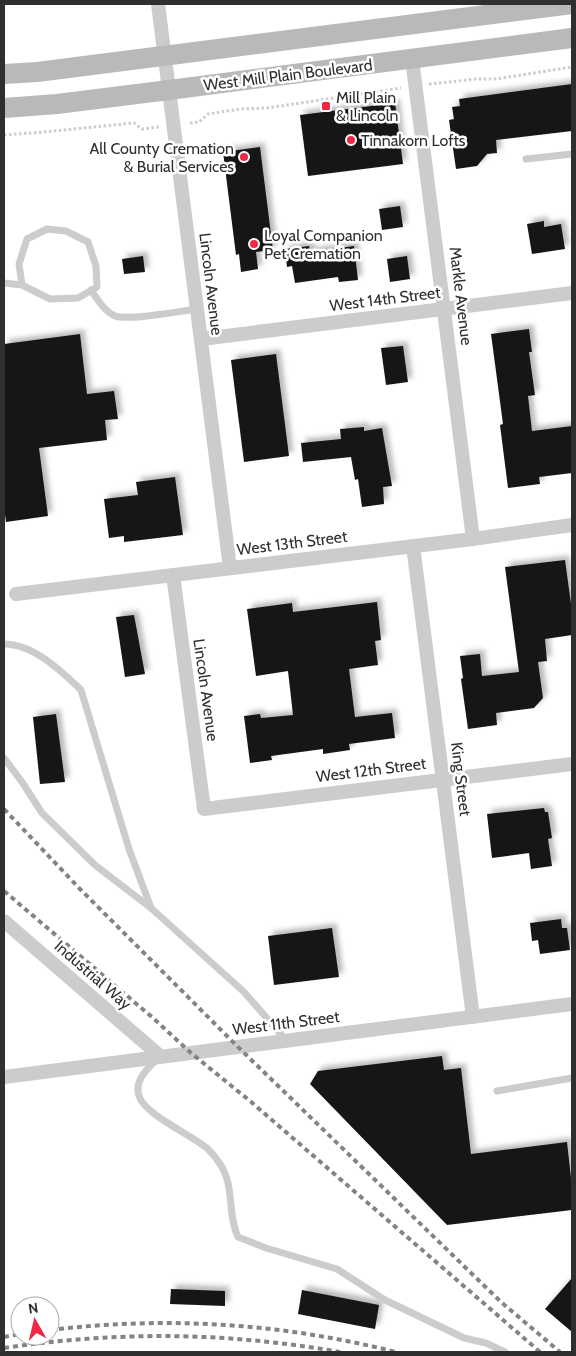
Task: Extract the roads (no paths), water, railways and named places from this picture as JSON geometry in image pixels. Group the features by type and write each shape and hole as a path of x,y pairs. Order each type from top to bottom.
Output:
{"main road":[{"path":"4,74 37,72 572,4"},
{"name":"West Mill Plain Boulevard","path":"4,108 57,104 572,38"}],"street":[{"name":"Lincoln Avenue","path":"158,4 230,568"},
{"name":"Markle Avenue","path":"412,59 473,538"},
{"name":"West 14th Street","path":"201,339 572,293"},
{"name":"West 13th Street","path":"16,594 572,525"},
{"name":"King Street","path":"413,546 473,1016"},
{"name":"Lincoln Avenue","path":"173,575 204,809"},
{"name":"West 12th Street","path":"204,809 572,764"},
{"name":"Industrial Way","path":"4,921 160,1056"},
{"name":"West 11th Street","path":"4,1077 572,1004"}],"lane":[{"path":"526,159 572,154"},
{"path":"4,283 22,285 50,299 78,298 97,287 96,266 88,242 66,232 47,229 27,240 19,264 22,285"},
{"path":"92,290 103,308 116,316 140,317 197,309"},
{"path":"4,644 14,644 34,653 62,672 80,690 129,849 151,908"},
{"path":"4,758 42,813 95,865 151,908 244,992 286,1040"},
{"path":"160,1056 143,1072 139,1095 148,1108 208,1149 221,1165 229,1184 232,1226 238,1237 266,1248 337,1269 385,1300 464,1338 486,1343 505,1352"},
{"path":"497,1091 572,1078"}],"railway":[{"path":"4,809 80,889 237,1046 501,1302 560,1352"},
{"path":"4,891 540,1352"},
{"path":"60,1329 138,1323 224,1325 310,1334 396,1352"},
{"path":"4,1337 10,1336"},
{"path":"4,1348 47,1342 172,1336 214,1337 297,1345 340,1352"}],"place":[{"name":"Mill Plain & Lincoln","path":"326,106"},
{"name":"Tinnakorn Lofts","path":"351,140"},
{"name":"All County Cremation & Burial Services","path":"244,157"},
{"name":"Loyal Companion Pet Cremation","path":"254,244"}]}
